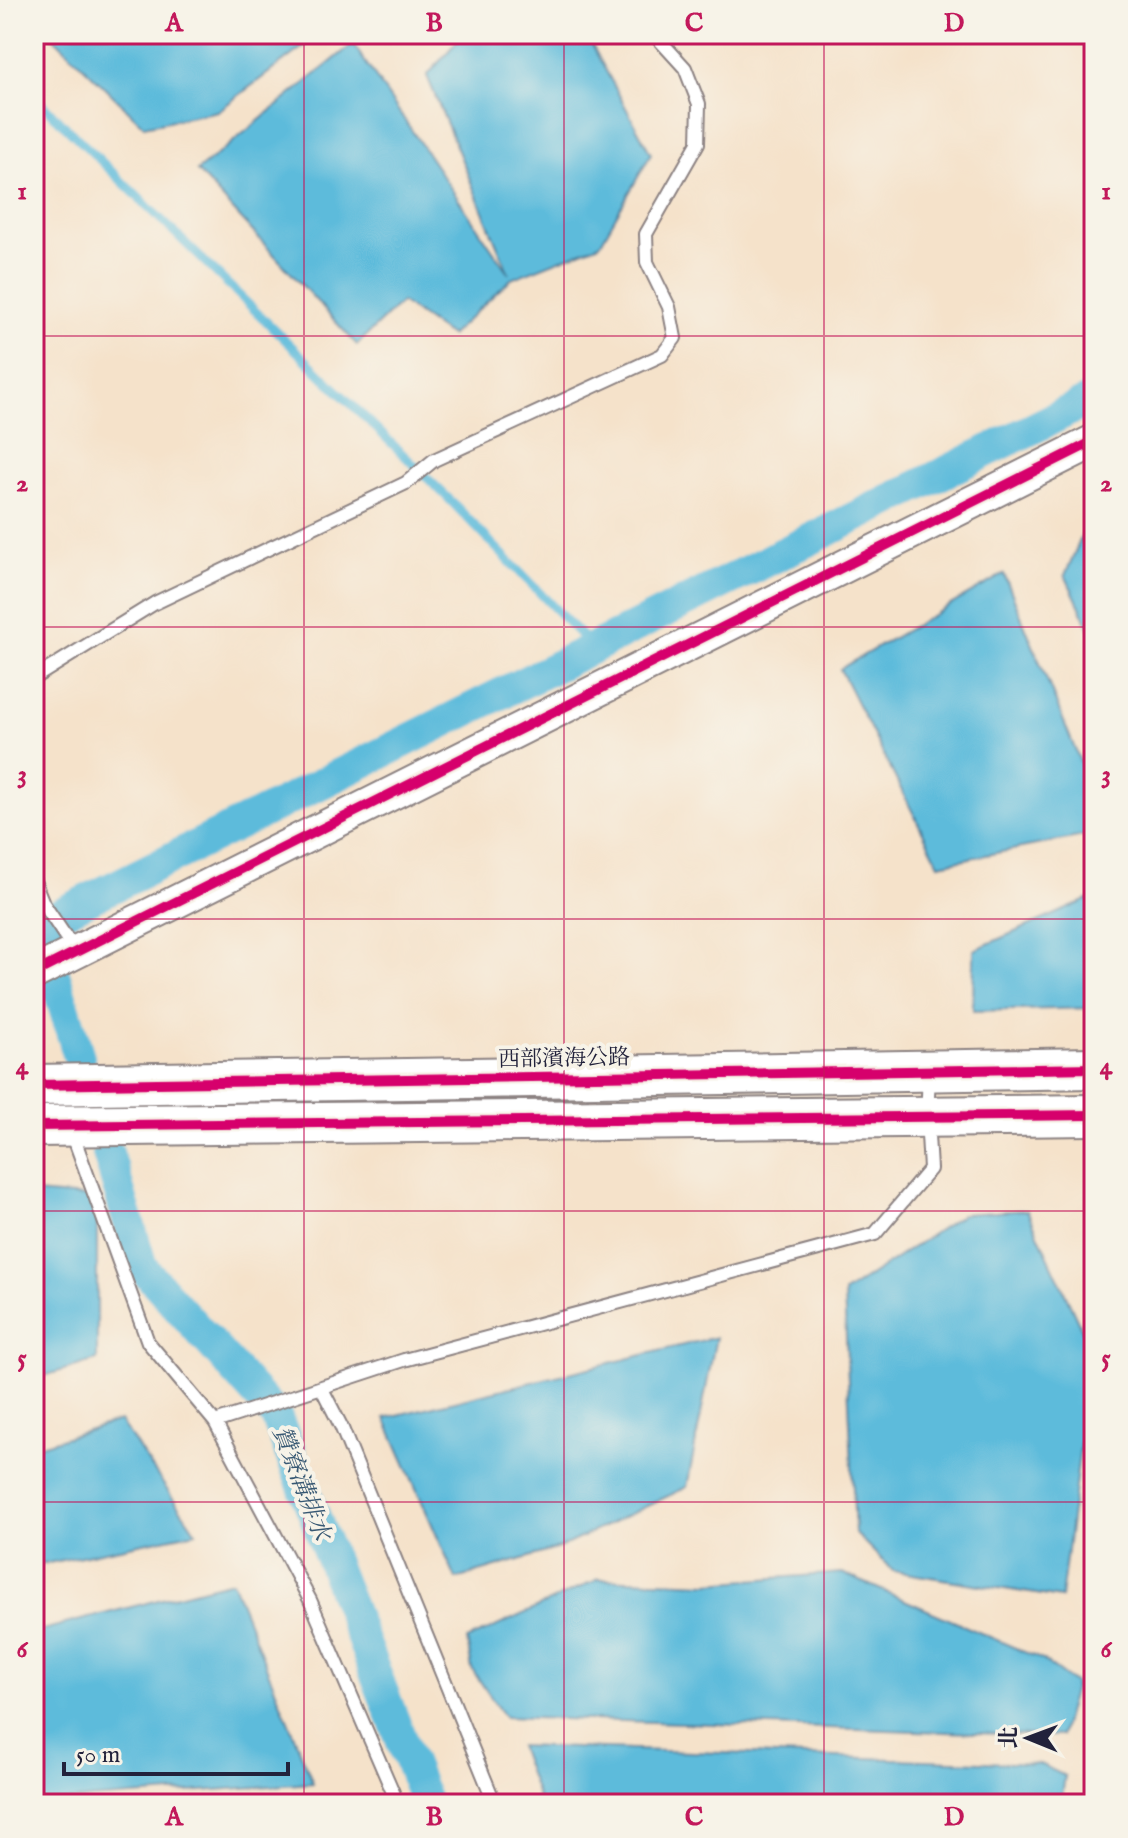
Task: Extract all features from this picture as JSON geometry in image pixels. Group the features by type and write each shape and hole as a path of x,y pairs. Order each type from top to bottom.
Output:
{"main road":[{"name":"西部濱海公路","path":"34,1085 1094,1068"},
{"path":"52,1127 1094,1115"}],"street":[{"path":"34,973 70,946 1094,441"}],"lane":[{"path":"34,678 155,603 406,483 434,460 662,355 675,338 669,307 647,262 646,234 698,143 699,104 685,68 654,34"},
{"path":"34,881 43,903 70,946"},
{"path":"215,1422 404,1360 875,1234 930,1169 927,1118 930,1071"},
{"path":"52,1127 148,1342 215,1422 310,1600 398,1804"},
{"path":"321,1387 341,1426 495,1804"}],"water":[{"path":"50,34 320,34 218,111 144,126"},
{"path":"463,34 586,34 651,154 600,244 511,279 450,336 401,302 357,345 197,171 353,44 509,274 427,76"},
{"path":"1094,508 1094,637 1065,575"},
{"path":"1004,574 1094,796 1094,834 939,864 840,669"},
{"path":"1094,897 1094,1008 973,1011 974,950"},
{"path":"34,1193 97,1198 97,1360 34,1379"},
{"path":"1027,1210 1092,1352 1061,1598 893,1571 855,1533 844,1293 963,1214"},
{"path":"716,1337 687,1487 559,1548 456,1579 385,1418"},
{"path":"120,1421 196,1532 34,1566 34,1447"},
{"path":"842,1573 1043,1660 1075,1684 1061,1736 504,1717 472,1669 467,1640 599,1579 708,1583"},
{"path":"232,1581 313,1783 34,1803 34,1632"},
{"path":"519,1746 1040,1764 1065,1776 1061,1804 540,1804"}],"waterway":[{"path":"34,96 449,499 593,648"},
{"path":"39,924 1094,398"},
{"name":"贊寮溝排水","path":"34,927 39,924 79,1057"},
{"name":"贊寮溝排水","path":"108,1153 142,1267 276,1416 426,1804"}],"cycle path":[{"path":"34,973 1094,441"},
{"path":"34,1085 1094,1068"},
{"path":"34,1126 1094,1115"}]}
